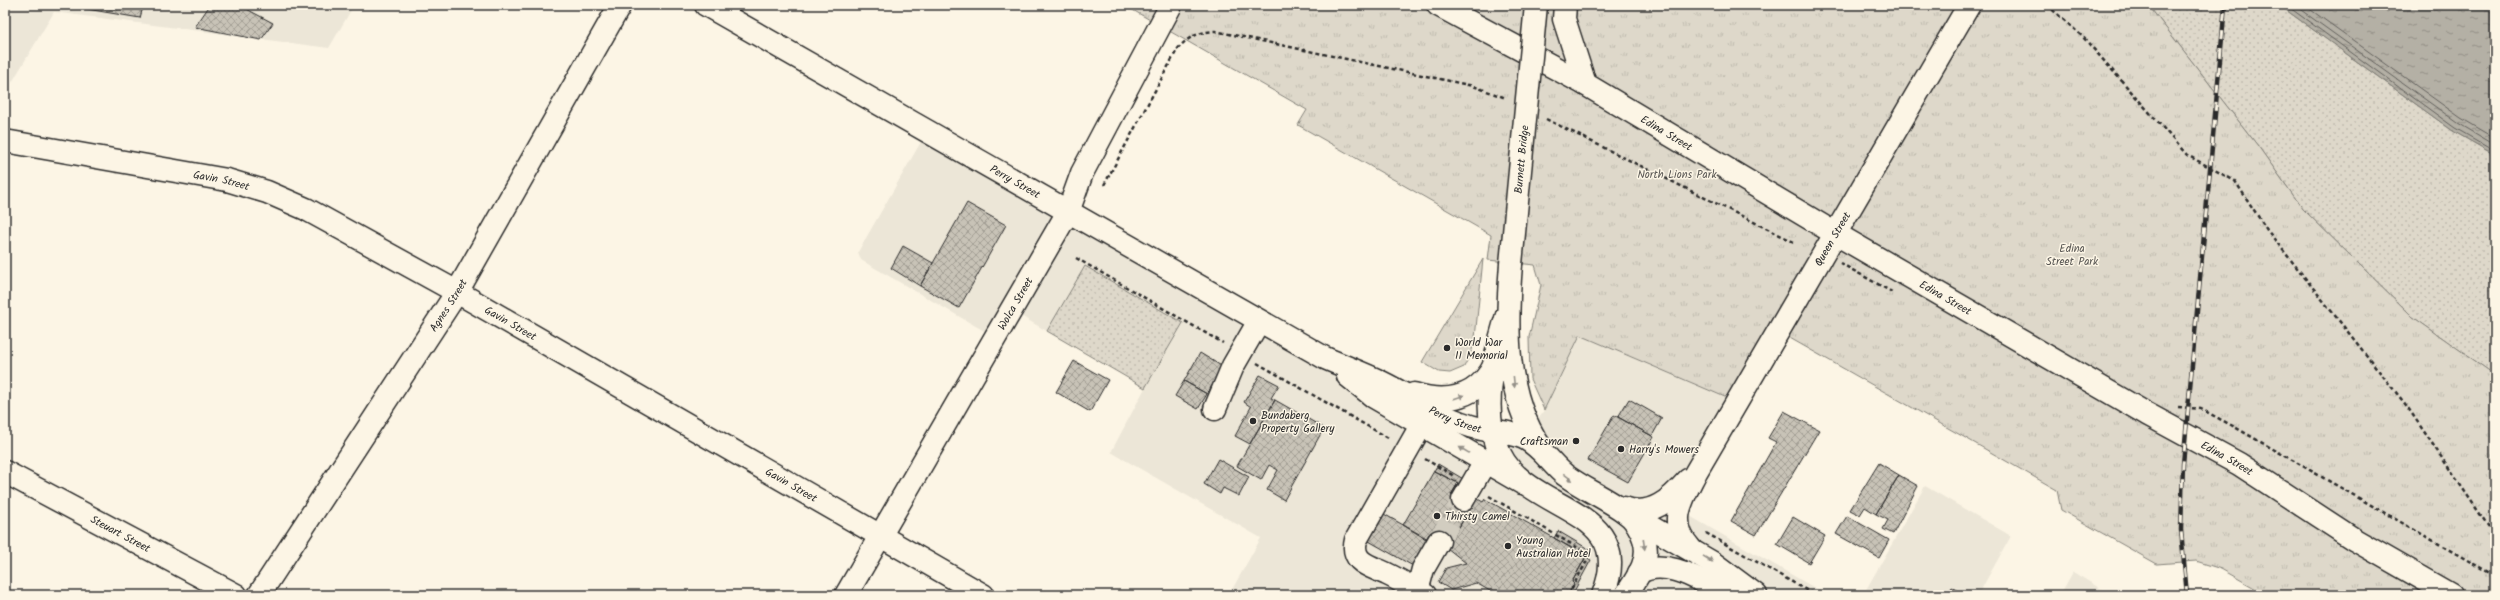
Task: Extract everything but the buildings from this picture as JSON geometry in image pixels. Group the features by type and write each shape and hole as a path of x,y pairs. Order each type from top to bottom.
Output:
{"street":[{"name":"Agnes Street","path":"259,595 457,292 620,5"},
{"name":"Perry Street","path":"706,5 1325,358 1381,382 1450,420 1469,427 1516,435 1541,449 1564,473 1613,505 1690,548 1753,594"},
{"name":"Wolca Street","path":"846,595 1068,212 1082,173 1171,5"},
{"name":"Edina Street","path":"1438,5 1585,84 1836,234 2147,414 2239,464 2355,540 2451,595"},
{"name":"Burnett Bridge","path":"1522,483 1500,456 1492,431 1490,411 1494,366 1507,315 1536,5"},
{"path":"1565,5 1564,19 1585,84"},
{"name":"Queen Street","path":"1690,548 1679,534 1678,517 1683,498 1696,472 1969,5"},
{"path":"1536,57 1548,62 1560,60 1568,51 1568,34"},
{"name":"Gavin Street","path":"5,141 227,180 267,192 306,210 457,292 983,595"},
{"name":"Burnett Bridge","path":"1507,315 1515,390 1524,419 1541,449"},
{"path":"1215,409 1241,353 1259,321"},
{"name":"Perry Street","path":"1325,358 1374,397 1587,520"},
{"path":"1381,382 1428,398 1453,399 1468,393 1483,382 1494,366"},
{"path":"1422,424 1356,540 1355,550 1358,558 1364,565 1387,573 1419,594 1423,569 1440,541"},
{"path":"1467,493 1485,462"},
{"name":"Steuart Street","path":"5,472 236,595"},
{"name":"Queen Street","path":"1613,505 1637,512 1652,509 1675,494 1696,472"},
{"path":"1587,520 1598,522 1607,514 1608,507 1613,505 1634,520 1644,539 1645,558 1639,573 1626,595"},
{"path":"1587,520 1596,527 1606,544 1610,565 1603,595"},
{"path":"1639,573 1648,568 1666,568 1684,573 1730,595"}],"path":[{"path":"2047,5 2083,37 2187,155 2235,181 2267,230 2406,405 2495,536"},
{"path":"1104,185 1177,50 1185,40 1204,32 1215,31 1473,86 1512,101"},
{"path":"1544,118 1796,243"},
{"path":"1076,258 1441,468 1467,493 1586,553 1589,557 1568,595"},
{"path":"1441,468 1444,462"},
{"path":"1706,533 1815,595"}],"shaded area":[{"path":"5,5 354,5 329,48 54,12 5,94"},
{"path":"926,133 1324,359 1524,439 1544,410 1580,335 1739,403 1681,511 1827,595 1229,595 1261,538 1111,452 1145,388 1009,309 993,336 861,260 858,252"},
{"path":"1925,486 2011,536 1978,595 1863,595"},
{"path":"2073,572 2111,595 2060,595"}],"green space":[{"path":"1124,5 2148,5 2258,146 2303,209 2413,317 2495,375 2495,595 2267,595 2221,569 2196,561 2157,564 2061,510 2057,490 1781,333 1739,403 1580,335 1544,410 1530,379 1529,337 1541,285 1535,265 1488,260 1491,235 1298,125 1307,110"},
{"path":"2148,5 2279,5 2453,131 2495,155 2495,375 2413,317 2303,209 2258,146"},
{"path":"1483,259 1475,338 1472,350 1464,367 1450,373 1439,372 1422,362"},
{"path":"1085,266 1183,323 1145,388 1047,331"}],"water":[{"path":"2279,5 2495,5 2495,155 2453,131"}],"tunnel":[{"path":"1439,541 1463,500"}],"railway":[{"path":"2187,595 2181,530 2183,464 2225,5"}],"place":[{"name":"World War II Memorial","path":"1447,348"},
{"name":"Bundaberg Property Gallery","path":"1253,421"},
{"name":"Craftsman","path":"1576,441"},
{"name":"Harry's Mowers","path":"1621,449"},
{"name":"Thirsty Camel","path":"1437,516"},
{"name":"Young Australian Hotel","path":"1508,546"}],"park label":[{"name":"North Lions Park","path":"1677,174"},
{"name":"Edina Street Park","path":"2072,254"}]}
